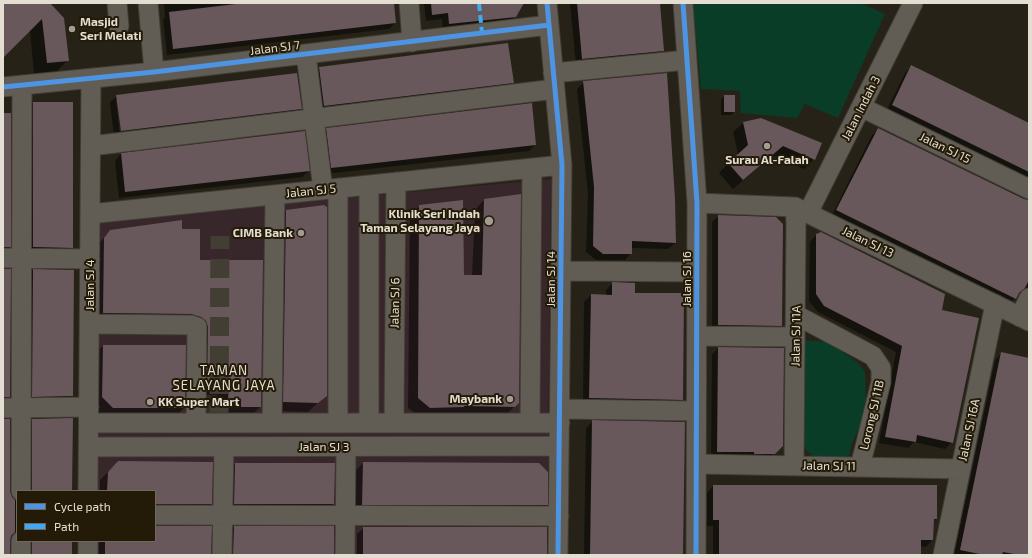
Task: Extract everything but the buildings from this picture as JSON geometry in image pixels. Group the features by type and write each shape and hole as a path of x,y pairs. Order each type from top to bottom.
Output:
{"street":[{"path":"117,3 119,26"},
{"path":"148,3 154,72"},
{"path":"409,3 412,42"},
{"name":"Jalan SJ 14","path":"547,3 562,165 558,555"},
{"name":"Jalan SJ 16","path":"683,3 697,203 696,555"},
{"name":"Jalan Indah 3","path":"802,210 861,107 907,5"},
{"name":"Jalan SJ 7","path":"3,87 154,72 549,25"},
{"path":"306,54 314,119 330,189 338,423"},
{"path":"91,146 314,119 687,60"},
{"name":"Jalan SJ 4","path":"88,490 91,78"},
{"path":"21,490 12,408 22,259 22,85"},
{"name":"Jalan SJ 15","path":"861,107 1029,189"},
{"name":"Jalan SJ 5","path":"90,214 562,165"},
{"path":"530,423 532,168"},
{"name":"Jalan SJ 6","path":"394,423 396,182"},
{"path":"369,185 369,423"},
{"path":"272,423 275,195"},
{"name":"Jalan SJ 13","path":"697,203 802,210 1024,319"},
{"name":"Jalan SJ 11A","path":"794,466 796,223 802,210"},
{"path":"3,258 90,259"},
{"path":"561,271 697,272"},
{"path":"1024,319 1029,298"},
{"name":"Jalan SJ 16A","path":"943,555 994,304"},
{"name":"Lorong SJ 11B","path":"796,315 873,356 881,368 881,382 860,467"},
{"path":"90,324 191,325 197,327 196,423"},
{"path":"697,336 796,337"},
{"name":"Jalan SJ 3","path":"12,408 196,423 530,423 560,416 696,411"},
{"name":"Jalan SJ 3","path":"88,448 559,446"},
{"path":"222,555 224,447"},
{"path":"345,555 346,447"},
{"name":"Jalan SJ 11","path":"696,464 961,469"},
{"path":"156,515 559,516"},
{"path":"20,555 21,542"},
{"path":"88,542 88,555"}],"shaded area":[{"path":"551,179 547,555 96,555 96,542 156,542 156,490 97,490 98,221"}],"green space":[{"path":"693,3 861,3 885,14 838,118 805,104 797,118 741,113 740,91 701,89"},
{"path":"802,340 829,342 858,363 865,372 866,401 861,424 852,443 849,455 840,461 814,457 807,451 801,438"}],"tunnel":[{"path":"219,423 220,236"}],"marked path":[{"path":"479,3 482,33"}],"cycle path":[{"path":"547,3 562,165 558,555"},
{"path":"683,3 697,203 696,555"},
{"path":"3,87 154,72 549,25"}],"place":[{"name":"Masjid Seri Melati","path":"72,29"},
{"name":"Surau Al-Falah","path":"767,146"},
{"name":"Klinik Seri Indah Taman Selayang Jaya","path":"489,221"},
{"name":"CIMB Bank","path":"301,233"},
{"name":"Maybank","path":"510,399"},
{"name":"KK Super Mart","path":"150,402"}],"district":[{"name":"TAMAN SELAYANG JAYA","path":"224,378"}]}
